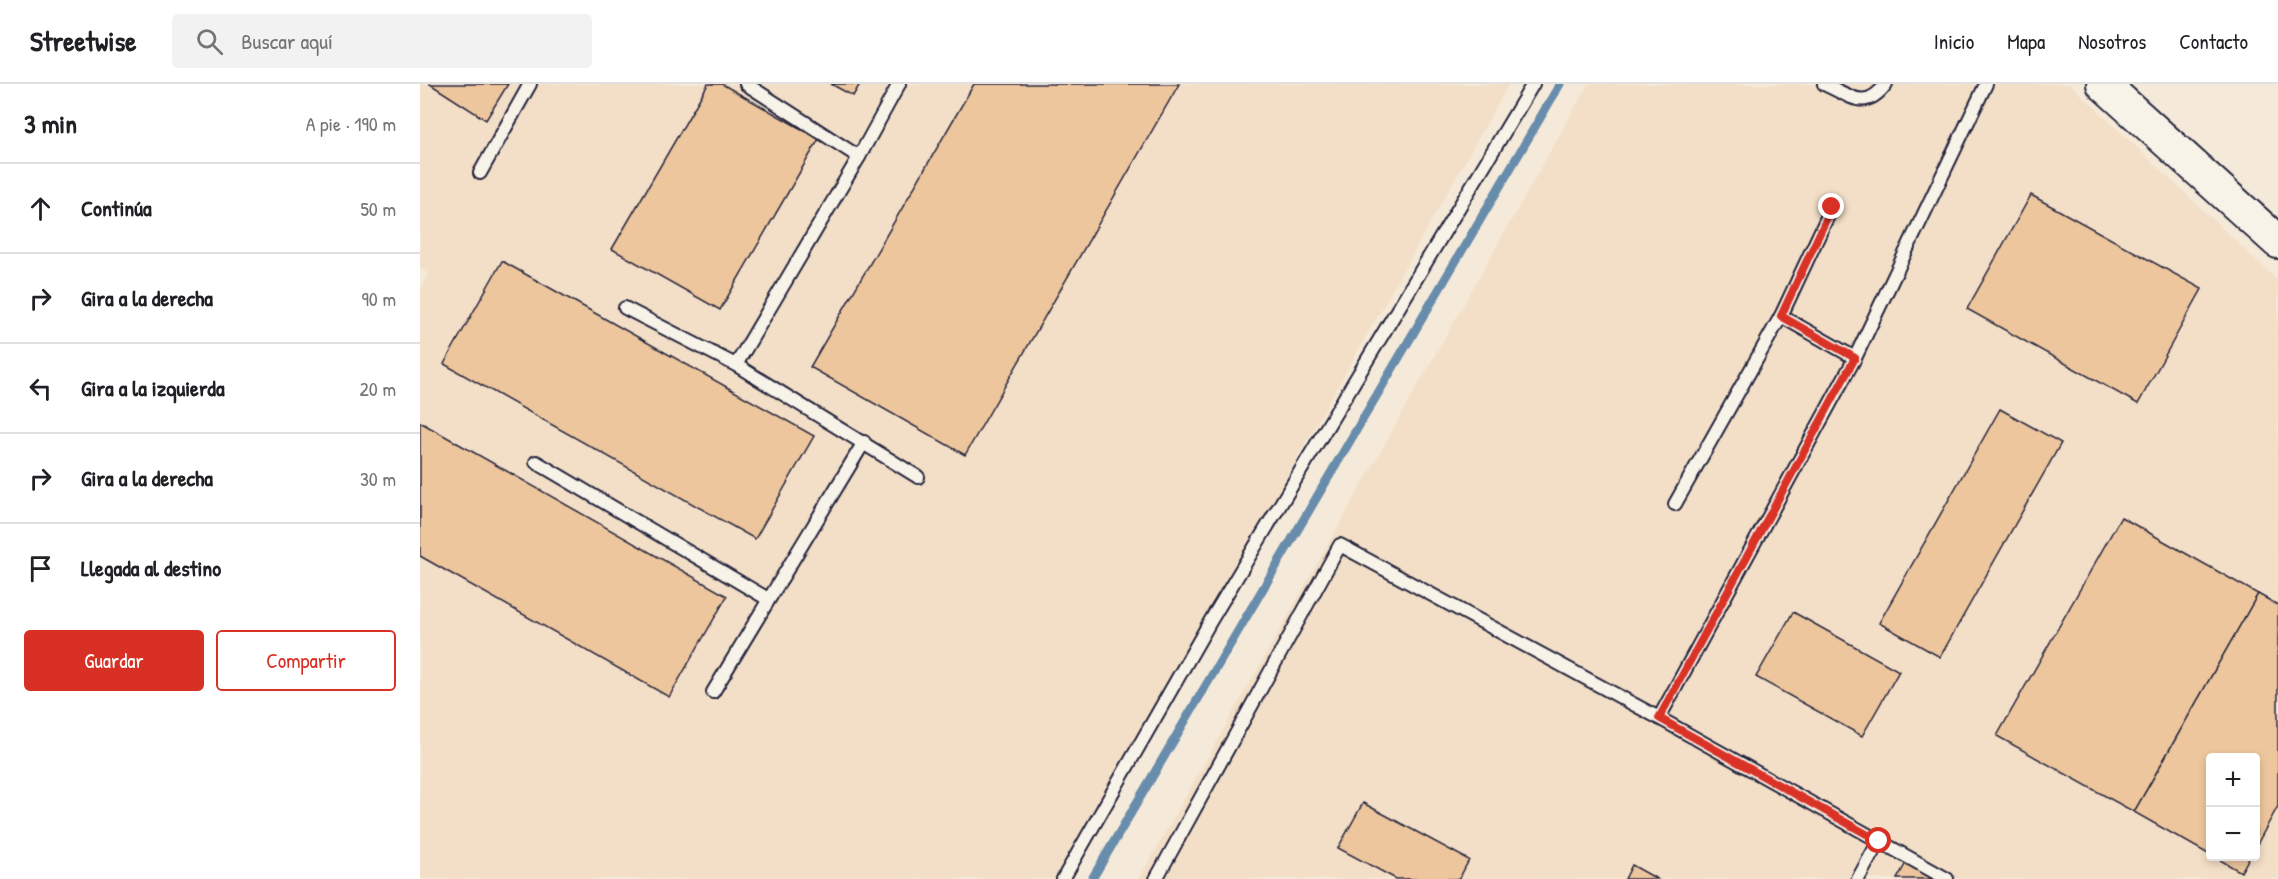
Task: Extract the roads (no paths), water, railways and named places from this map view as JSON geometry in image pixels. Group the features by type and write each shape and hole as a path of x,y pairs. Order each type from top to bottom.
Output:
{"street":[{"path":"2103,84 2278,242"}],"lane":[{"path":"480,172 530,84"},
{"path":"746,84 859,157"},
{"path":"736,365 859,157 899,84"},
{"path":"1063,879 1211,620 1533,84"},
{"path":"1824,84 1863,101 1870,100 1886,84"},
{"path":"1659,718 1855,358 1986,84"},
{"path":"1675,504 1781,316 1832,207"},
{"path":"625,308 736,365 918,477"},
{"path":"1781,316 1855,358"},
{"path":"713,692 864,442"},
{"path":"536,462 768,599"},
{"path":"1156,879 1340,545 1659,718 1947,879"},
{"path":"1858,879 1879,841"}],"waterway":[{"path":"1092,879 1560,84"}]}
